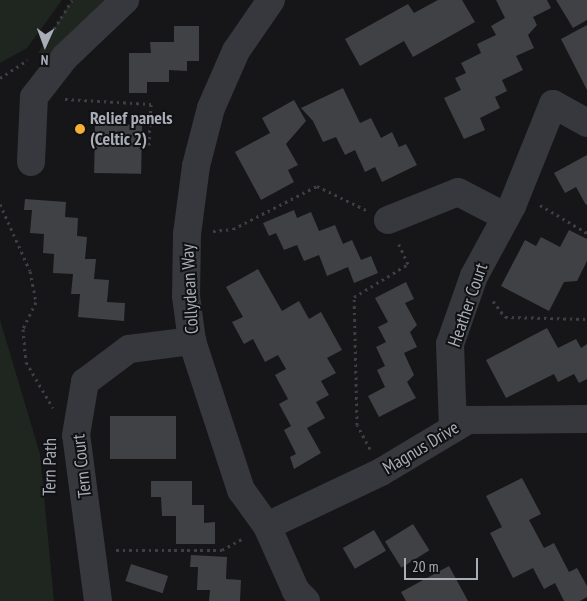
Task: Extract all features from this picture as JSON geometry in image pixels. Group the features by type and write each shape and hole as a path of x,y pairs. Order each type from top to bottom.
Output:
{"street":[{"path":"31,162 34,97 65,57 125,0"},
{"name":"Collydean Way","path":"264,2 236,51 211,108 196,166 187,234 186,296 192,341 241,490 267,526 296,591 306,601"},
{"name":"Heather Court","path":"453,429 450,344 474,276 518,191 553,104 587,123"},
{"path":"388,220 458,192 506,217"},
{"name":"Tern Court","path":"98,601 89,519 76,435 85,382 129,349 192,341"},
{"name":"Magnus Drive","path":"267,526 381,472 468,420 587,418"}],"path":[{"path":"34,97 151,104 149,145"},
{"path":"187,234 232,229 317,186 388,220 408,264 354,297 357,425 381,472"},
{"path":"518,191 587,233"},
{"name":"Tern Path","path":"0,204 30,271 36,302 23,329 26,362 55,412"},
{"path":"474,276 505,317 587,319"},
{"path":"92,550 222,550 267,526"}],"shaded area":[{"path":"0,0 62,0 27,48 0,63"},
{"path":"72,0 125,0 65,57 38,53"},
{"path":"0,320 40,454 54,601 0,601"}],"building":[{"path":"438,0 462,0 475,22 413,57 404,41 360,66 345,39 408,4 414,13"},
{"path":"496,0 547,0 551,8 533,17 537,25 528,35 534,48 516,56 523,70 502,80 507,91 495,97 500,108 480,118 485,130 464,139 444,98 461,90 455,78 466,73 461,63 481,53 477,44 496,35 491,26 505,18"},
{"path":"556,0 587,0 587,20 573,28"},
{"path":"587,25 587,90 561,39"},
{"path":"174,26 199,26 199,61 187,61 187,71 169,70 169,82 147,82 147,93 129,93 129,53 151,53 150,42 174,42"},
{"path":"343,88 360,123 371,118 381,138 392,132 399,147 406,144 417,165 382,182 375,167 365,172 355,150 345,155 336,137 323,142 313,121 301,108"},
{"path":"294,100 306,121 286,144 298,165 288,170 294,182 261,200 235,152 270,133 262,118"},
{"path":"95,124 142,125 141,174 94,173"},
{"path":"587,155 586,205 576,187 565,193 554,173"},
{"path":"25,199 66,202 65,217 78,218 77,236 87,237 85,259 96,259 94,279 109,280 107,302 125,303 124,321 78,317 80,294 71,294 73,274 53,273 54,254 43,253 44,234 30,233 32,210 24,210"},
{"path":"294,210 297,218 311,212 319,231 335,225 343,244 352,240 361,260 371,256 378,273 354,283 348,267 327,276 319,255 304,261 297,245 284,250 276,233 269,236 263,223"},
{"path":"569,230 587,239 587,261 577,281 564,282 549,311 501,286 525,240 536,246 541,237 560,247"},
{"path":"258,269 282,311 299,301 309,319 321,312 342,350 327,358 336,373 321,381 329,395 316,402 325,418 307,428 321,453 294,469 290,457 296,454 284,430 291,426 279,404 288,399 275,375 286,369 278,355 265,362 253,339 244,344 232,322 243,317 226,287"},
{"path":"406,282 414,299 405,303 417,325 410,332 417,347 404,353 414,375 407,382 416,398 379,417 368,396 385,387 377,370 385,366 376,347 386,342 378,327 388,322 375,298"},
{"path":"547,328 558,348 576,339 581,348 587,344 587,379 579,383 574,374 558,382 554,374 506,398 486,360"},
{"path":"110,416 176,416 176,459 110,459"},
{"path":"522,478 541,514 529,520 544,548 554,543 569,572 577,568 587,586 587,597 580,601 564,601 555,583 544,589 533,568 513,578 490,533 502,527 486,496"},
{"path":"151,481 192,481 192,505 204,505 204,523 215,522 215,544 176,544 176,516 162,516 161,497 151,497"},
{"path":"413,524 429,550 401,568 385,541"},
{"path":"374,530 386,551 355,569 343,548"},
{"path":"191,555 227,557 226,579 241,580 240,601 209,601 210,590 197,590 198,567 190,567"},
{"path":"131,564 168,576 163,593 125,581"},
{"path":"449,566 468,601 406,601 401,592"}],"place":[{"name":"Relief panels (Celtic 2)","path":"80,129"}]}
